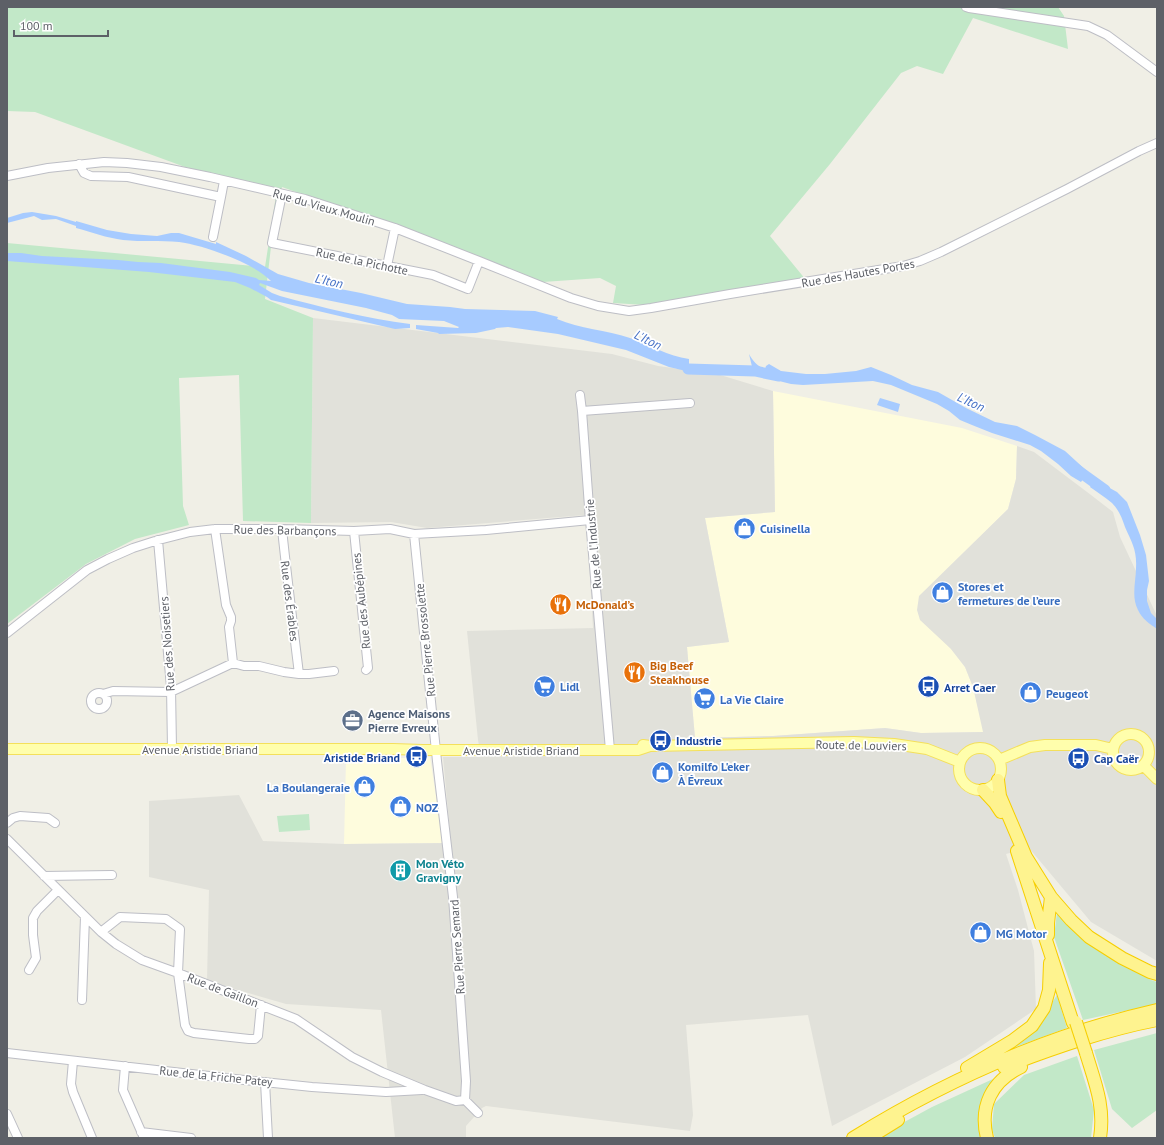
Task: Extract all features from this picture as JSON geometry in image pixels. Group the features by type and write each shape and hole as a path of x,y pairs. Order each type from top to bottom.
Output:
{"highway":[{"path":"998,780 1000,796 1026,857 1052,897 1071,920 1089,937 1122,958 1157,974"},
{"path":"983,790 995,802 1013,838 1098,1092 1102,1110 1100,1138"},
{"path":"1052,897 1048,932 1074,1022"},
{"path":"930,1094 956,1074 976,1064 1032,1026 1044,1008 1049,990 1050,952"},
{"path":"853,1138 908,1105 955,1081 1019,1053 1052,1040 1100,1025 1157,1010"},
{"path":"869,1138 948,1092 989,1073 1098,1034 1157,1020"},
{"path":"987,1138 985,1130 985,1110 993,1090 1012,1071 1050,1050"},
{"path":"1085,1054 1099,1111 1099,1124 1096,1138"}],"main road":[{"path":"1124,735 1136,735 1153,745 1144,766 1135,770 1130,771 1121,768 1114,759 1113,749 1115,743 1124,735"},
{"name":"Route de Louviers","path":"759,745 854,742 894,744 927,749 960,762"},
{"name":"Avenue Aristide Briand","path":"7,749 392,749 610,747 639,744 650,746 759,745"},
{"path":"999,760 1030,747 1045,745 1096,745 1113,749"},
{"path":"973,748 986,748 996,755 999,760 1001,770 998,780 991,787 983,790 972,788 966,784 959,774 962,756 973,748"},
{"path":"1144,766 1157,778"}],"street":[{"path":"966,7 1088,26 1107,36 1157,72"},
{"name":"Rue des Hautes Portes","path":"629,311 873,272 920,262 1157,143"},
{"name":"Rue du Vieux Moulin","path":"7,176 48,168 104,162 161,167 305,199 395,228 571,298 598,306 629,311"},
{"path":"79,164 84,173 91,176 128,177 221,197"},
{"path":"213,236 224,181"},
{"name":"Rue de la Pichotte","path":"282,194 272,243 433,275 468,289 479,261"},
{"path":"387,266 395,228"},
{"name":"Rue de l'Industrie","path":"580,395 610,747"},
{"path":"582,411 690,403"},
{"name":"Rue des Barbançons","path":"7,633 88,570 133,548 190,532 215,529 282,529 354,531 390,530 414,534 486,530 590,520"},
{"path":"215,529 226,605 231,616 229,627 233,663"},
{"name":"Rue des Érables","path":"282,529 299,674"},
{"name":"Rue des Aubépines","path":"354,531 368,668 366,670"},
{"name":"Rue Pierre Brossolette","path":"414,534 436,748"},
{"name":"Rue des Noisetiers","path":"158,540 171,692 172,749"},
{"path":"103,694 113,691 171,692 233,663 244,666 259,666 299,674 334,671"},
{"name":"Rue Pierre Semard","path":"436,748 453,897 466,1081 465,1100"},
{"path":"7,823 13,818 20,816 48,818 55,823"},
{"name":"Rue de Gaillon","path":"7,839 101,932 116,944 142,960 261,1005 296,1020 352,1058 382,1072 456,1101 465,1100"},
{"path":"44,876 112,875"},
{"path":"29,970 36,958 32,918 58,890"},
{"path":"82,1000 86,917"},
{"path":"101,932 120,917 166,919 180,929 178,973 185,1024 188,1031 194,1034 255,1039 258,1036 261,1005"},
{"name":"Rue de la Friche Patey","path":"7,1053 312,1087 386,1092 425,1090"},
{"path":"73,1061 71,1084 92,1138"},
{"path":"125,1066 122,1090 142,1135 191,1138"},
{"path":"265,1082 268,1138"},
{"path":"465,1100 478,1113"},
{"path":"7,1114 18,1138"}],"shaded area":[{"path":"313,318 612,354 658,366 717,374 773,391 775,512 705,518 729,642 687,647 695,738 773,736 885,728 921,733 983,732 973,687 965,667 951,649 920,620 917,610 919,596 1008,509 1016,479 1017,446 1034,452 1091,495 1113,512 1120,537 1157,616 1157,961 1091,922 1029,848 1006,854 1018,890 1034,951 1036,1009 965,1057 832,1126 808,1015 686,1025 693,1115 690,1131 486,1106 482,1108 466,1126 466,1138 395,1138 381,1010 286,1004 207,981 209,890 149,877 149,801 239,795 263,841 344,844 451,843 443,757 481,757 467,631 593,628 587,527 585,515 427,528 391,522 311,523"},
{"path":"773,391 962,428 1017,446 1016,479 1008,509 920,596 951,649 965,667 973,687 984,732 921,733 885,728 773,736 695,738 687,647 729,642 705,518 775,512"},
{"path":"430,757 443,843 344,844 346,760"}],"green space":[{"path":"7,7 1058,7 1064,16 1068,49 973,18 943,74 917,66 901,73 830,164 770,236 806,280 687,300 645,305 613,303 616,286 600,278 543,282 282,187 272,238 265,299 313,318 311,523 243,521 239,375 179,378 183,506 189,525 135,539 86,564 7,624 7,243 265,267 277,189 185,167 35,112 7,111"},
{"path":"309,814 310,830 279,832 277,816"},
{"path":"1057,912 1105,955 1157,982 1157,1004 1083,1020 1054,937"},
{"path":"1057,995 1067,1028 1015,1047 1036,1028"},
{"path":"1157,1033 1157,1110 1132,1128 1112,1109 1094,1050"},
{"path":"1077,1056 1094,1110 1091,1138 995,1138 992,1129 994,1104 1024,1075"},
{"path":"993,1079 980,1105 980,1131 983,1138 875,1138 932,1107"}],"water":[{"path":"32,212 56,216 107,230 131,234 157,236 179,233 216,244 216,242 246,256 278,274 309,283 407,304 465,309 535,311 558,317 557,319 575,325 630,338 666,353 689,359 689,366 702,367 702,372 686,371 669,367 626,350 558,334 508,327 496,328 476,333 439,334 416,329 416,325 459,327 444,321 399,319 392,315 366,308 282,291 260,283 259,285 280,296 361,316 410,324 410,328 395,329 271,300 250,288 235,282 149,272 7,261 7,253 21,253 42,256 161,263 230,272 259,280 271,281 253,268 228,256 189,244 172,241 130,241 117,239 76,228 76,226 56,219 42,220 34,216 7,223 7,218"},
{"path":"749,354 756,363 765,369 769,364 781,371 806,374 856,371 871,367 912,385 938,392 995,422 1017,426 1065,451 1088,472 1081,482 1071,476 1041,451 1030,445 992,433 960,420 937,404 891,385 873,381 803,385 791,384 763,377 762,371 754,375"},
{"path":"880,398 900,404 898,412 877,405"},
{"path":"1095,480 1117,492 1127,502 1146,555 1149,581 1147,601 1151,613 1157,619 1157,629 1144,619 1136,605 1134,594 1136,556 1134,547 1117,508 1090,487"}],"waterway":[{"name":"L'Iton","path":"688,369 755,371 778,376"},
{"name":"L'Iton","path":"1073,467 1105,490"}],"place":[{"name":"Cuisinella","path":"745,528"},
{"name":"Stores et fermetures de l’eure","path":"943,593"},
{"name":"McDonald’s","path":"560,604"},
{"name":"Big Beef Steakhouse","path":"635,672"},
{"name":"Lidl","path":"544,686"},
{"name":"Arret Caer","path":"929,687"},
{"name":"Peugeot","path":"1030,693"},
{"name":"La Vie Claire","path":"705,699"},
{"name":"Agence Maisons Pierre Evreux","path":"352,720"},
{"name":"Industrie","path":"660,740"},
{"name":"Aristide Briand","path":"416,757"},
{"name":"Cap Caër","path":"1078,758"},
{"name":"Komilfo L'eker À Évreux","path":"663,773"},
{"name":"La Boulangeraie","path":"365,787"},
{"name":"NOZ","path":"400,807"},
{"name":"Mon Véto Gravigny","path":"401,870"},
{"name":"MG Motor","path":"981,933"}]}
